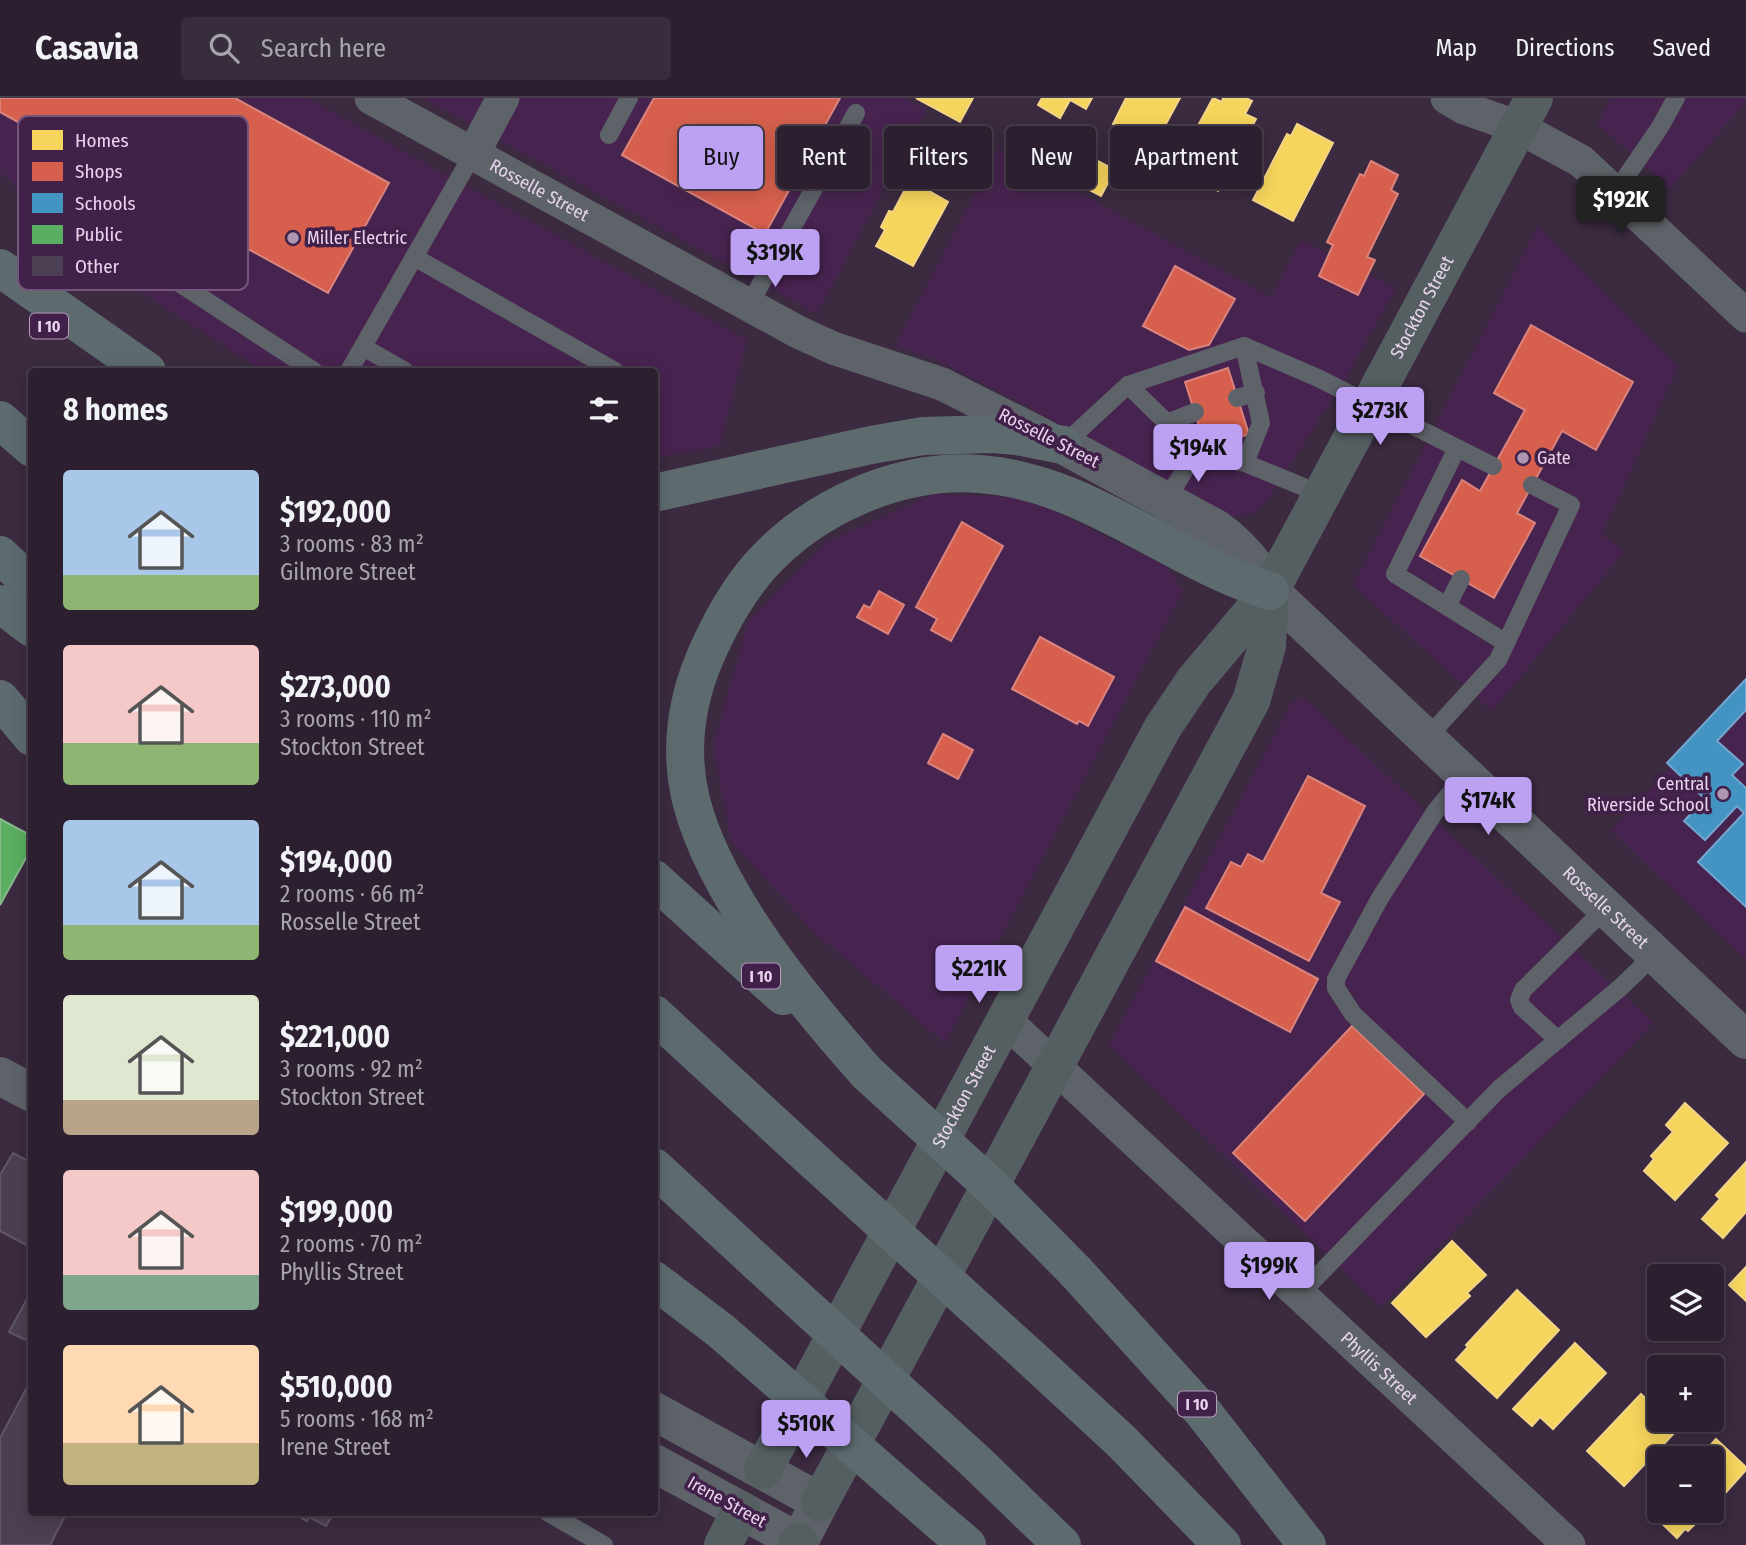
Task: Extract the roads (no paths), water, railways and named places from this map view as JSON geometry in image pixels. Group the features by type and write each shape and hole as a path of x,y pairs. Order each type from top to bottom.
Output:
{"highway":[{"path":"0,268 18,281"},
{"name":"I 10","path":"0,281 96,368"},
{"path":"31,290 143,368"},
{"path":"0,420 28,444"},
{"path":"658,492 923,436 970,433 1004,435 1063,445"},
{"path":"867,1073 804,997 740,906 712,857 691,800 685,762 685,724 689,706 700,670 716,633 735,599 760,567 802,529 857,498 919,478 977,474 1020,479 1063,492 1211,568 1270,591"},
{"path":"0,555 28,581"},
{"path":"0,574 28,598"},
{"path":"0,604 28,625"},
{"path":"0,699 28,732"},
{"name":"I 10","path":"658,882 994,1189 1076,1272 1203,1412 1307,1545"},
{"path":"658,1018 1122,1442 1222,1545"},
{"path":"658,1171 975,1461 1062,1545"},
{"path":"658,1283 721,1331 954,1534"}],"main road":[{"name":"Stockton Street","path":"763,1470 1169,716 1194,681 1270,591 1525,112"},
{"name":"Stockton Street","path":"820,1502 1251,701 1267,646 1270,591"},
{"name":"Stockton Street","path":"723,1545 741,1510"}],"street":[{"name":"Rosselle Street","path":"371,98 798,332 833,348 942,384 1063,445 1229,538 1254,563 1270,591 1746,1040"},
{"path":"473,154 503,98"},
{"path":"1447,98 1464,108 1525,112 1746,316"},
{"name":"Phyllis Street","path":"1004,1020 1569,1545"},
{"path":"0,1076 28,1091"},
{"path":"658,1413 820,1502"},
{"name":"Irene Street","path":"658,1465 798,1543"},
{"name":"Stockton Street","path":"741,1510 763,1470"},
{"name":"Stockton Street","path":"798,1543 820,1502"}],"lane":[{"path":"609,135 629,98"},
{"path":"1615,193 1660,127 1676,98"},
{"path":"749,305 856,113"},
{"path":"351,368 473,154"},
{"path":"414,257 610,368"},
{"path":"190,290 309,368"},
{"path":"363,346 400,368"},
{"path":"1244,346 1261,423 1245,463"},
{"path":"1063,445 1128,386 1244,346 1318,378 1493,466"},
{"path":"1128,386 1167,423 1190,461"},
{"path":"1237,398 1256,393"},
{"path":"1167,423 1195,412"},
{"path":"1457,448 1395,574 1506,643"},
{"path":"1190,461 1217,458 1245,463 1321,494"},
{"path":"1166,501 1190,461"},
{"path":"1426,739 1498,660 1571,505 1532,485"},
{"path":"1447,606 1461,579"},
{"path":"1465,775 1435,812 1380,898 1336,979 1336,988 1353,1014 1468,1122"},
{"path":"1558,1040 1522,1007 1519,1000 1523,990 1606,908"},
{"path":"1300,1294 1499,1089 1621,988 1655,954"},
{"path":"554,1516 604,1545"}],"place":[{"name":"Miller Electric","path":"293,238"},
{"name":"Gate","path":"1523,458"},
{"name":"Central Riverside School","path":"1723,794"}]}
